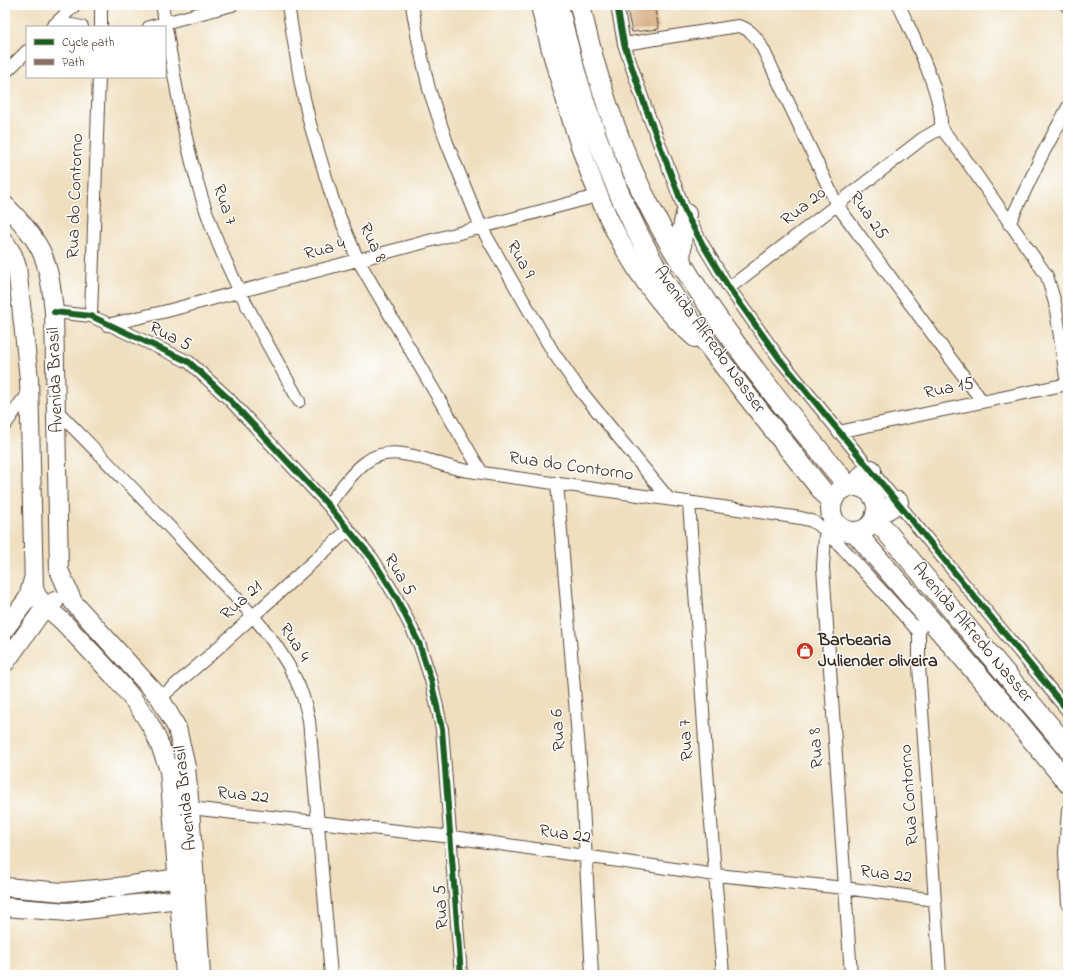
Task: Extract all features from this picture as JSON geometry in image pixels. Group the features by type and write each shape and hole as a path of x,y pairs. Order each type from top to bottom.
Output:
{"main road":[{"name":"Avenida Alfredo Nasser","path":"558,5 565,35 583,95 626,207 653,263 685,313 716,355 832,503"},
{"name":"Avenida Alfredo Nasser","path":"580,5 601,82 622,144 653,215 680,262 731,340 852,486"},
{"path":"680,262 682,233 686,214"},
{"path":"852,486 869,492 874,498 875,516 870,525 864,530 855,532 832,527 832,503 835,496 841,490 852,486 871,470"},
{"path":"875,516 898,502"},
{"name":"Avenida Alfredo Nasser","path":"875,516 1068,748"},
{"name":"Avenida Alfredo Nasser","path":"855,532 923,623 1068,783"}],"street":[{"path":"54,25 75,5"},
{"path":"100,26 101,5"},
{"name":"Rua 7","path":"162,5 166,26"},
{"path":"153,26 232,5"},
{"name":"Rua 8","path":"288,5 301,84 317,153 334,204 358,260 482,473"},
{"name":"Rua 9","path":"412,5 429,89 447,143 481,227 553,352 580,390 668,498"},
{"path":"540,5 555,65 578,144 597,196 644,279 664,305 688,332 716,355"},
{"path":"617,5 624,44 645,106 686,214 729,288 779,358 838,432 898,502 1068,711"},
{"path":"899,5 934,88 941,116 941,128 973,170 1009,224 1037,261 1052,287 1063,349 1067,384"},
{"path":"54,25 68,26"},
{"name":"Rua 25","path":"624,44 738,26 744,27 754,34 763,49 837,205 982,400"},
{"name":"Rua 7","path":"166,29 179,104 202,199 238,292 299,401"},
{"path":"5,73 26,53"},
{"name":"Rua do Contorno","path":"91,316 99,78"},
{"path":"1009,224 1042,155 1068,107"},
{"name":"Rua 20","path":"729,288 922,139 941,128"},
{"name":"Rua 4","path":"107,325 238,292 597,196"},
{"name":"Avenida Brasil","path":"5,205 28,229 44,254 51,281 54,312 59,570 73,602 160,698 177,728 178,878 180,899 191,947 201,975"},
{"name":"Avenida Brasil","path":"5,242 13,254 18,267 24,321 30,395 34,589 40,603 65,623 106,667 143,714 159,743 178,769 190,808 191,947 185,975"},
{"path":"20,281 36,275 43,276 51,281"},
{"path":"24,321 33,324 41,323 48,319 54,312 91,316"},
{"name":"Rua 5","path":"91,316 107,325 176,355 200,371 229,399 328,505 372,558 396,597 419,643 431,680 442,729 452,838 461,975"},
{"name":"Rua 15","path":"838,432 982,400 1067,384"},
{"path":"5,425 21,402 30,395"},
{"name":"Rua 4","path":"56,410 138,493 253,616 277,647 302,694 309,720 331,975"},
{"name":"Rua do Contorno","path":"328,505 351,476 367,461 380,455 396,453 456,469 557,482 801,518 832,527 923,623"},
{"name":"Rua 6","path":"557,482 570,623 586,856 592,975"},
{"name":"Rua 7","path":"689,502 707,770 723,975"},
{"name":"Rua 8","path":"832,527 823,541 823,567 851,975"},
{"name":"Rua 21","path":"160,698 348,530"},
{"path":"34,575 45,570 59,570"},
{"name":"Avenida Brasil","path":"5,629 28,598 34,575"},
{"path":"5,663 45,607 62,596 66,588"},
{"name":"Rua Contorno","path":"923,623 919,666 940,975"},
{"name":"Rua 22","path":"190,808 452,838 716,875 845,888 935,900"},
{"path":"1068,810 1065,853 1068,904"},
{"path":"5,887 63,892 118,887 178,878"},
{"path":"5,907 68,912 180,899"}],"building":[{"path":"626,5 654,5 659,29 632,32"}],"cycle path":[{"path":"617,5 624,44 645,106 686,214 729,288 779,358 1068,711"},
{"path":"54,312 91,316 189,362 229,399 328,505 372,558 396,597 419,643 431,680 442,729 461,975"}],"place":[{"name":"Barbearia Juliender oliveira","path":"805,651"}]}
